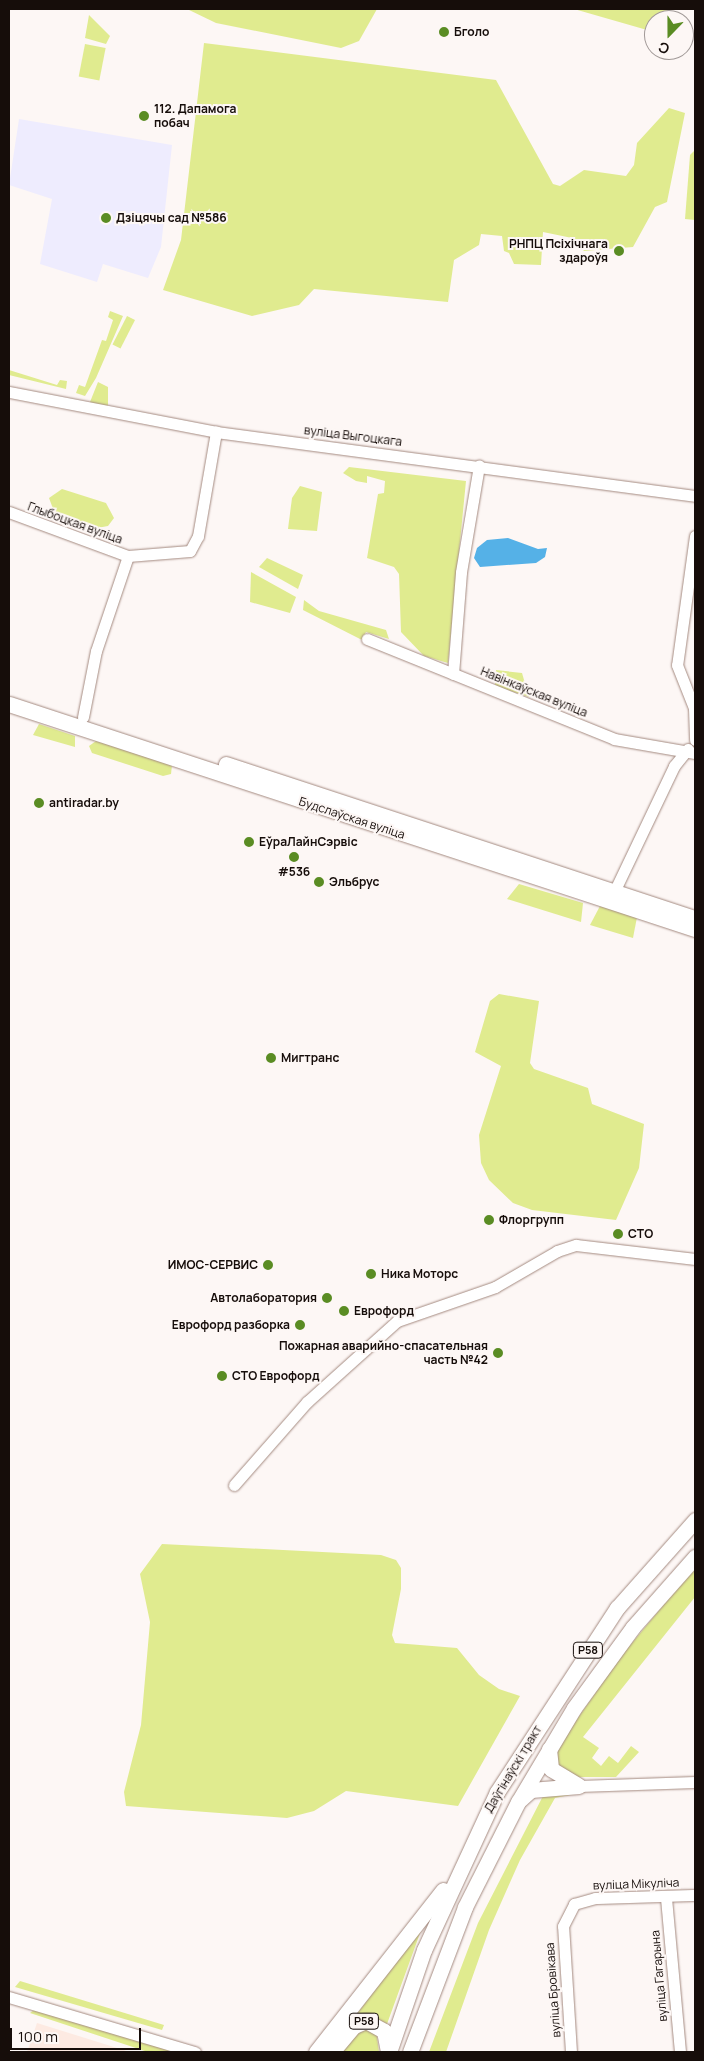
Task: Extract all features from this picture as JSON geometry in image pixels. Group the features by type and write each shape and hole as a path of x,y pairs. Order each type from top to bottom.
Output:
{"main road":[{"name":"Будслаўская вуліца","path":"9,694 695,918"},
{"name":"Будслаўская вуліца","path":"9,704 695,929"},
{"name":"Даўгінаўскі тракт","path":"389,2052 424,1950 456,1873 497,1792 551,1706 617,1608 695,1520"},
{"name":"Даўгінаўскі тракт","path":"410,2052 465,1907 518,1802 549,1749 633,1627 695,1557"},
{"path":"549,1749 551,1769 579,1786"},
{"path":"518,1802 531,1790 579,1786"},
{"name":"Р58","path":"316,2052 456,1873"},
{"name":"Р58","path":"332,2052 354,2026 366,2021 384,2031 389,2052"}],"street":[{"name":"вуліца Выгоцкага","path":"9,392 216,432 695,496"},
{"name":"Глыбоцкая вуліца","path":"9,512 128,556 182,552 196,546 216,432"},
{"path":"453,674 461,572 479,466"},
{"path":"614,892 674,766 690,753 695,739 694,708 677,665 695,536"},
{"path":"83,717 96,651 128,556"},
{"name":"Навінкаўская вуліца","path":"367,639 614,739 661,750 690,753"},
{"path":"661,750 672,757 674,766"},
{"path":"234,1485 307,1402 397,1321 495,1286 557,1251 576,1245 695,1259"},
{"path":"579,1786 695,1782"},
{"name":"вуліца Мікуліча","path":"563,1926 574,1904 584,1900 666,1898 695,1895"},
{"name":"вуліца Гагарына","path":"666,1898 680,2052"},
{"name":"вуліца Бровікава","path":"563,1926 571,2052"},
{"path":"9,1989 28,2000"},
{"path":"9,1997 28,2000 195,2052"}],"shaded area":[{"name":"Дзіцячы сад №586","path":"19,119 172,145 161,247 148,278 103,264 97,282 40,264 52,199 9,185"},
{"path":"37,2023 130,2052 27,2052"}],"green space":[{"path":"187,9 377,9 359,41 341,48 216,23"},
{"path":"574,9 669,9 644,10 644,29"},
{"path":"89,15 110,36 106,44 85,38"},
{"path":"204,43 496,80 553,184 560,186 584,170 626,176 634,165 637,143 669,108 685,113 667,202 655,207 633,247 584,251 572,238 543,232 541,265 514,264 509,253 504,251 502,236 481,234 479,245 454,260 448,302 314,289 299,305 252,316 163,290 181,240"},
{"path":"85,44 106,48 99,80 79,76"},
{"path":"695,150 695,220 685,219 690,155"},
{"path":"110,311 123,316 96,378 85,396 76,393 79,385 85,387 102,340 106,341 113,320 108,317"},
{"path":"127,316 135,320 120,349 112,345"},
{"path":"9,370 57,385 60,380 67,381 66,389 9,375"},
{"path":"98,382 108,387 108,411 88,407"},
{"path":"349,467 466,481 448,663 424,656 401,632 399,574 394,567 367,558 378,494 384,493 385,481 367,476 367,483 356,481 343,473"},
{"path":"300,486 322,492 317,531 288,529 292,498"},
{"path":"62,489 106,503 114,518 108,526 97,528 55,514 49,498"},
{"path":"267,558 303,575 298,589 259,567"},
{"path":"251,572 296,597 290,613 250,602"},
{"path":"304,600 319,611 386,630 389,639 366,632 362,640 303,610"},
{"path":"496,670 522,673 529,697 495,686"},
{"path":"39,724 75,736 75,747 33,735"},
{"path":"96,741 172,765 171,774 163,776 92,753 89,746"},
{"path":"519,884 583,903 581,922 507,899"},
{"path":"600,906 637,917 633,938 590,925"},
{"path":"499,994 539,1001 530,1063 534,1069 588,1088 592,1104 644,1124 639,1168 616,1220 532,1210 513,1203 489,1180 481,1163 479,1135 501,1066 475,1052 490,1001"},
{"path":"162,1544 381,1555 396,1560 401,1568 401,1589 392,1635 395,1643 457,1648 479,1675 499,1689 520,1696 458,1806 346,1791 314,1811 287,1818 126,1806 124,1792 141,1725 150,1622 140,1574"},
{"path":"695,1567 695,1597 583,1737 599,1748 592,1758 601,1766 609,1756 618,1763 631,1746 639,1752 616,1777 565,1777 553,1758 561,1742 622,1655"},
{"path":"590,1791 555,1798 520,1860 489,1930 446,2052 429,2052 478,1923 544,1794"},
{"path":"423,1925 387,2024 373,2017 351,2022"},
{"path":"20,1981 164,2025 162,2030 15,1987"},
{"path":"34,2010 179,2052 148,2052 30,2013"},
{"path":"361,2027 376,2030 379,2052 338,2052"}],"water":[{"path":"508,538 538,549 547,548 545,557 536,563 480,567 474,558 477,548 487,540"}],"place":[{"name":"Бголо","path":"444,32"},
{"name":"112. Дапамога побач","path":"144,116"},
{"name":"Дзіцячы сад №586","path":"106,218"},
{"name":"РНПЦ Псіхічнага здароўя","path":"619,251"},
{"name":"antiradar.by","path":"39,803"},
{"name":"ЕўраЛайнСэрвіс","path":"249,842"},
{"name":"#536","path":"294,857"},
{"name":"Эльбрус","path":"319,882"},
{"name":"Мигтранс","path":"271,1058"},
{"name":"Флоргрупп","path":"489,1220"},
{"name":"СТО","path":"618,1234"},
{"name":"ИМОС-СЕРВИС","path":"268,1265"},
{"name":"Ника Моторс","path":"371,1274"},
{"name":"Автолаборатория","path":"327,1298"},
{"name":"Еврофорд","path":"344,1311"},
{"name":"Еврофорд разборка","path":"300,1325"},
{"name":"Пожарная аварийно-спасательная часть №42","path":"498,1353"},
{"name":"СТО Еврофорд","path":"222,1376"}]}
